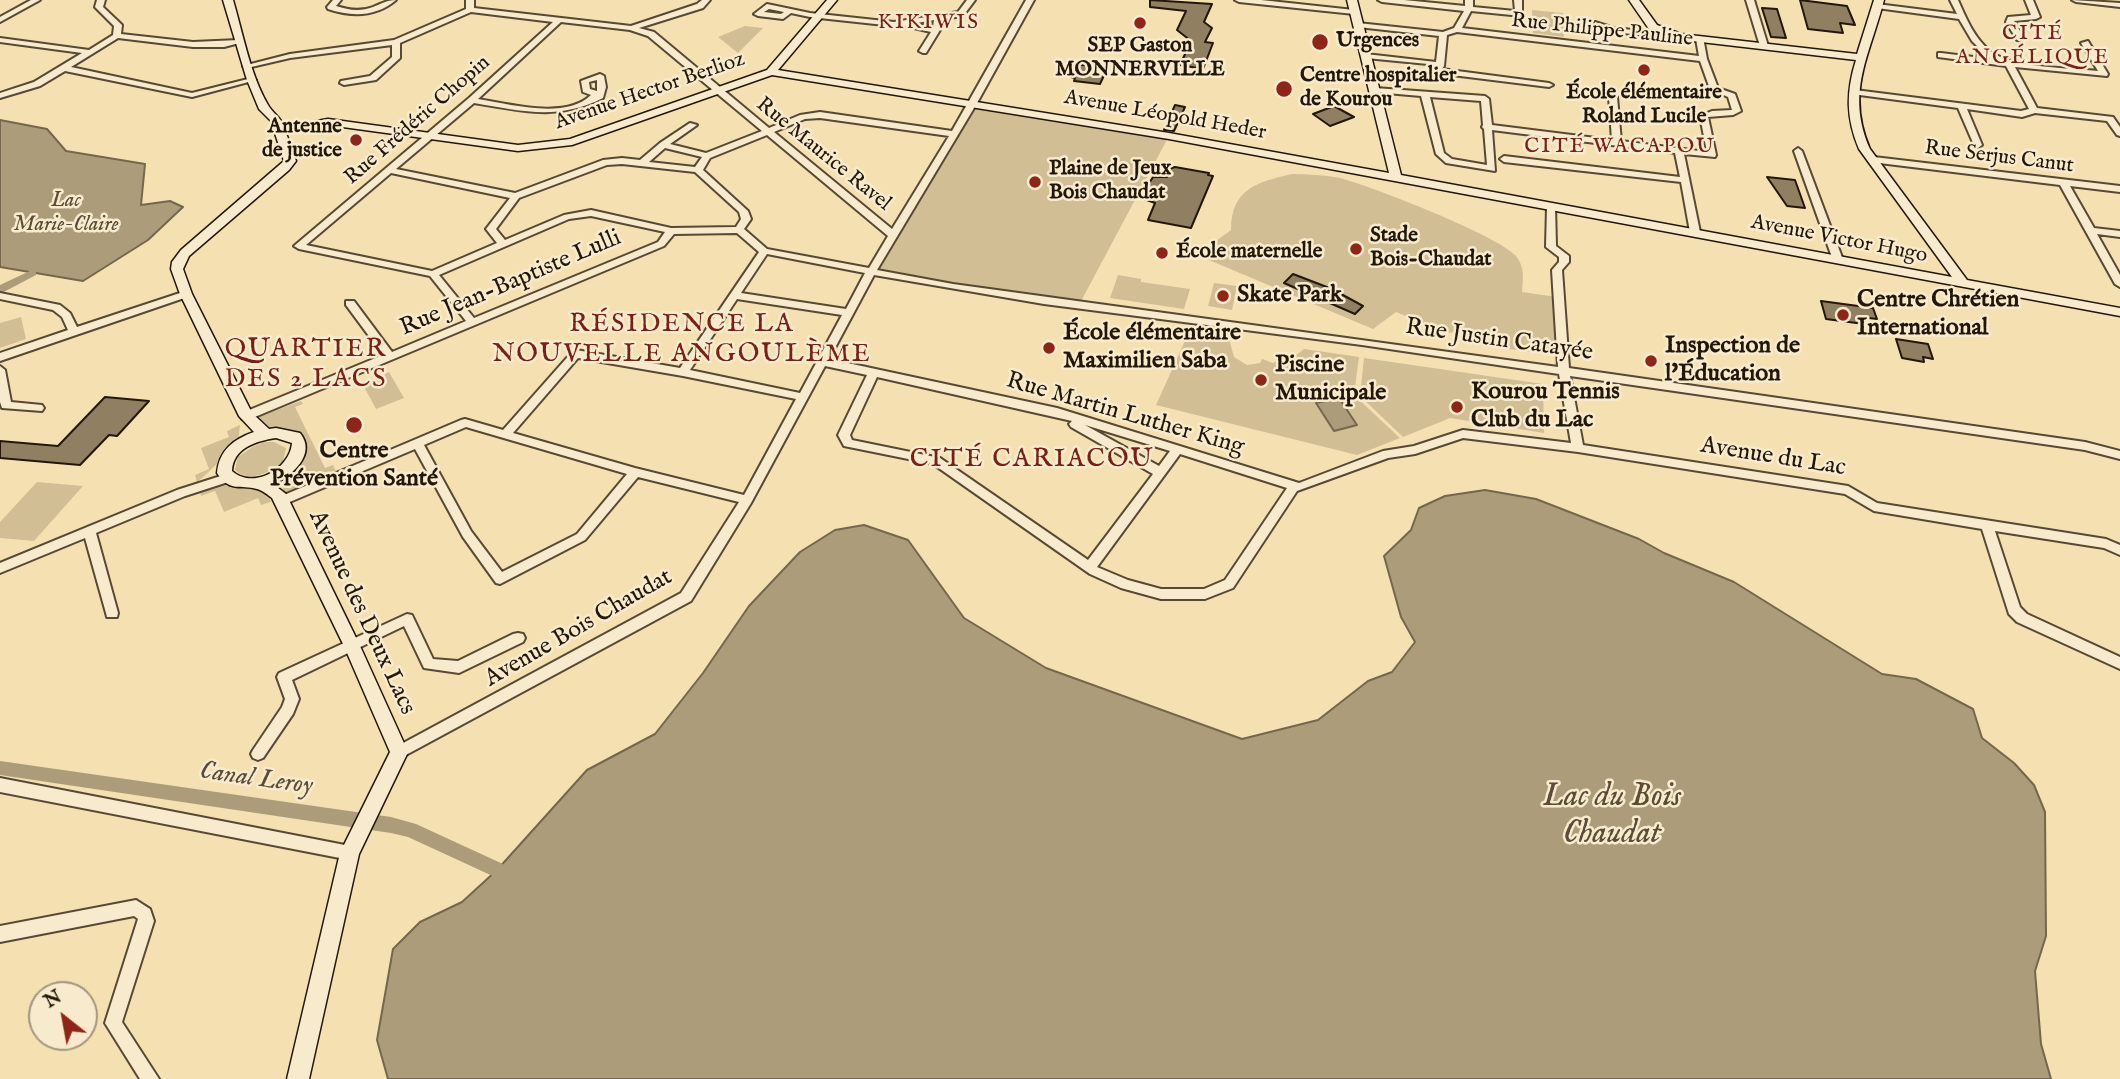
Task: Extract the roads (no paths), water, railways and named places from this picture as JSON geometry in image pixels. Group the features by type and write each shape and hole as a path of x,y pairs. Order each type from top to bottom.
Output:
{"street":[{"path":"0,20 36,0"},
{"path":"102,0 99,7 118,25 117,36"},
{"path":"228,0 252,80 264,109 276,120 290,161 185,253 177,262 177,269 186,294 246,416 265,434"},
{"path":"337,0 331,7 365,13 377,10 392,0"},
{"path":"470,0 470,10"},
{"path":"681,12 693,0"},
{"path":"247,66 290,56 396,42 470,10 631,28 700,6 706,0"},
{"name":"Avenue Hector Berlioz","path":"281,131 328,122 518,148 555,146 771,72 832,0"},
{"path":"894,24 960,14 971,0"},
{"name":"Avenue Bois Chaudat","path":"399,752 686,597 747,500 871,272 1030,0"},
{"path":"1239,0 1353,6 1396,178"},
{"path":"1381,0 1469,4 1519,14 1518,0"},
{"path":"1634,0 1653,27 1679,37"},
{"path":"1750,0 1764,46"},
{"path":"1954,0 1980,48 1995,62"},
{"path":"2020,38 2010,22 2011,19 2036,17 2029,0"},
{"path":"2076,0 2120,5"},
{"path":"1962,17 1878,3 1860,57 1851,114 1853,124 1874,160 1963,283"},
{"path":"1358,24 1443,34 1457,30 1469,4"},
{"path":"788,12 936,30"},
{"path":"0,13 12,14"},
{"path":"923,51 936,30 938,17"},
{"name":"Rue Frédéric Chopin","path":"433,274 299,246 472,100 558,21"},
{"path":"1598,24 1613,30 1860,57"},
{"name":"Rue Maurice Ravel","path":"631,28 651,34 893,235"},
{"name":"Rue Philippe Pauline","path":"1457,30 1703,60"},
{"path":"1443,34 1440,66 1437,71 1549,85"},
{"path":"0,96 37,84 117,36 217,47 239,42"},
{"path":"1486,127 1712,155 1704,116 1708,113 1731,115 1737,111 1732,96 1714,89 1703,60 1700,39"},
{"path":"0,40 89,52"},
{"path":"344,83 373,78 396,58 396,42"},
{"path":"1941,55 2104,74 2085,43"},
{"path":"1366,56 1429,62 1440,66"},
{"path":"2009,64 2034,110"},
{"path":"63,68 192,95 252,80"},
{"name":"Avenue Léopold Heder","path":"771,72 972,103 1552,207"},
{"path":"0,85 16,91"},
{"path":"1375,90 1485,99 1490,124 1486,127"},
{"path":"1855,92 2022,114 2034,110 2110,119 2120,133"},
{"path":"1425,94 1440,154 1444,159 1492,169 1486,127"},
{"path":"1613,97 1617,142"},
{"path":"472,100 556,113 589,102"},
{"path":"1961,106 1978,145"},
{"path":"663,145 707,156 803,117 820,115 952,134"},
{"path":"642,163 693,125"},
{"path":"1679,151 1695,232"},
{"path":"1798,151 1838,260"},
{"path":"698,170 707,156"},
{"path":"1504,159 1684,180"},
{"name":"Rue Serjus Canut","path":"1874,160 2120,189"},
{"path":"503,244 491,229 516,196 606,162 642,163 698,170 743,211 746,219 739,230"},
{"path":"389,170 516,196"},
{"path":"2064,183 2120,284"},
{"path":"873,374 844,435 848,443 936,461 1089,568 1125,584 1161,594 1190,595 1218,591 1229,584 1294,486 1303,487 1370,461 1398,460 1415,450 1463,435 1578,448 1564,372 1557,270 1564,262 1564,256 1551,247 1552,207"},
{"name":"Avenue Victor Hugo","path":"1552,207 2120,312"},
{"path":"473,323 433,274 567,217 591,213 671,231 739,230 764,251 684,372"},
{"name":"Rue Jean-Baptiste Lulli","path":"246,416 661,244 671,231"},
{"path":"2092,231 2120,234"},
{"name":"Rue Justin Catayée","path":"764,251 1038,300 2085,446 2120,455"},
{"path":"0,357 186,294"},
{"path":"735,295 849,313"},
{"path":"2,297 56,307 66,315 75,332"},
{"path":"350,303 390,357"},
{"path":"506,434 576,354 684,372 803,397"},
{"name":"Rue Martin Luther King","path":"824,362 1057,412 1294,486"},
{"path":"0,370 6,405 38,408"},
{"path":"1057,412 1161,472"},
{"path":"246,416 246,441"},
{"path":"279,498 465,424 635,472 747,500"},
{"path":"265,434 287,434 299,442 298,457 283,472 257,482 234,482 225,472 230,453 246,441 265,434"},
{"path":"418,444 467,534 500,579 581,537 635,472"},
{"name":"Avenue du Lac","path":"1578,448 1847,490 1874,507 2106,544 2120,551"},
{"path":"1089,568 1177,450"},
{"path":"0,568 225,472"},
{"name":"Avenue des Deux Lacs","path":"279,498 283,472"},
{"name":"Avenue des Deux Lacs","path":"257,482 279,498 352,646 399,752"},
{"path":"1987,526 2014,610 2022,618 2120,663"},
{"path":"89,530 112,612"},
{"path":"258,754 288,710 292,699 284,677 407,619 429,664 459,667 518,638"},
{"path":"298,1079 350,853 399,752"},
{"path":"2,790 350,853"},
{"path":"0,934 136,908 144,914 146,921 113,1023 150,1079"}],"water":[{"name":"Lac Marie-Claire","path":"0,120 47,129 66,151 145,164 141,205 170,201 183,207 148,240 83,281 0,267"},
{"path":"1339,398 1357,425 1334,431 1316,403"},
{"name":"Lac du Bois Chaudat","path":"1485,490 1536,499 1639,539 1664,553 1734,582 1882,674 1916,679 1973,709 1982,738 2014,763 2034,785 2045,812 2046,936 2035,971 2041,1044 2051,1079 388,1079 377,1040 393,949 420,922 462,902 497,870 587,770 655,734 703,673 749,606 800,552 835,530 864,525 908,540 964,618 1046,668 1242,739 1318,720 1368,681 1392,672 1415,642 1401,617 1384,556 1411,530 1419,508 1445,496"}],"waterway":[{"name":"Canal Leroy","path":"0,290 32,273"},
{"name":"Canal Leroy","path":"0,768 391,825 410,830 497,870"}],"place":[{"name":"SEP Gaston MONNERVILLE","path":"1140,23"},
{"name":"Urgences","path":"1320,42"},
{"name":"École élémentaire Roland Lucile","path":"1644,70"},
{"name":"Centre hospitalier de Kourou","path":"1284,89"},
{"name":"Antenne de justice","path":"356,140"},
{"name":"Plaine de Jeux Bois Chaudat","path":"1035,182"},
{"name":"Stade Bois-Chaudat","path":"1356,249"},
{"name":"École maternelle","path":"1162,253"},
{"name":"Skate Park","path":"1223,296"},
{"name":"Centre Chrétien International","path":"1843,315"},
{"name":"École élémentaire Maximilien Saba","path":"1049,348"},
{"name":"Inspection de l'Éducation","path":"1651,361"},
{"name":"Piscine Municipale","path":"1261,380"},
{"name":"Kourou Tennis Club du Lac","path":"1457,407"},
{"name":"Centre Prévention Santé","path":"354,425"}],"district":[{"name":"KIKIWIS","path":"929,24"},
{"name":"CITÉ ANGÉLIQUE","path":"2033,47"},
{"name":"CITÉ WACAPOU","path":"1620,148"},
{"name":"RÉSIDENCE LA NOUVELLE ANGOULÈME","path":"682,341"},
{"name":"QUARTIER DES 2 LACS","path":"306,366"},
{"name":"CITÉ CARIACOU","path":"1032,461"}]}
